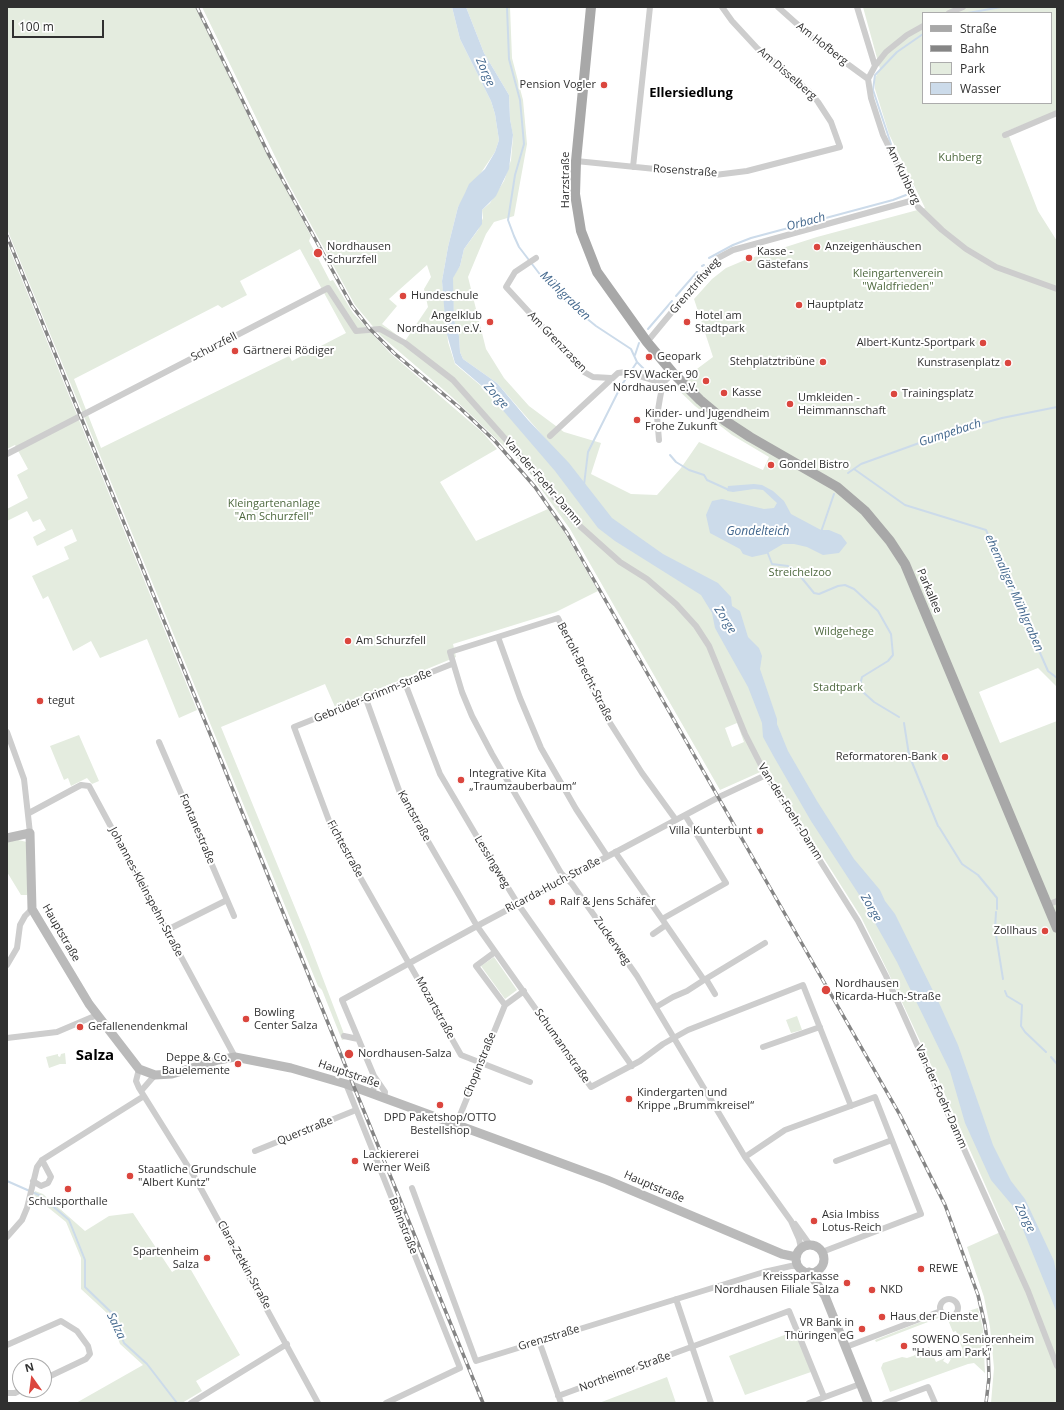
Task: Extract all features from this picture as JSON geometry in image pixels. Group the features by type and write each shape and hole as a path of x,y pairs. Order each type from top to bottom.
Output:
{"main road":[{"name":"Harzstraße","path":"591,7 576,161 576,201 581,231 586,247 606,287 647,342 673,372"},
{"name":"Parkallee","path":"673,372 700,400 724,420 837,487 865,511 890,541 905,564 1057,928"}],"street":[{"path":"633,167 650,7"},
{"name":"Am Disselberg","path":"722,7 732,21 757,48 810,92 831,122 840,147"},
{"name":"Am Hofberg","path":"778,7 816,41 868,78"},
{"path":"857,7 875,66"},
{"path":"951,12 963,7"},
{"path":"868,78 886,52 907,35 922,27"},
{"name":"Am Kuhberg","path":"868,78 871,98 883,135 910,187 914,200 921,210 942,230 966,249 996,267 1057,289"},
{"path":"1005,135 1057,113"},
{"name":"Rosenstraße","path":"576,161 715,175 731,174 840,147"},
{"name":"Grenztriftweg","path":"647,342 706,270 718,258 733,250 914,200"},
{"name":"Am Grenzrasen","path":"532,261 515,272 506,287 584,372 593,377 611,378 618,373 629,372 663,383"},
{"name":"Schurzfell","path":"7,454 328,288 356,331 380,329 405,343"},
{"name":"Van-der-Foehr-Damm","path":"405,343 453,380 524,460 572,518 620,562 647,579 676,604 696,626 715,659 745,734 766,775 858,921 886,976 1028,1292 1057,1366"},
{"path":"659,440 657,416 663,383 673,372"},
{"path":"550,436 611,378"},
{"name":"Bertolt-Brecht-Straße","path":"450,652 558,618 605,715 638,767 676,820"},
{"path":"498,637 520,698 541,748 576,809 607,856"},
{"name":"Zuckerweg","path":"450,652 452,664 462,692 492,754 561,873 572,884 637,976 745,1157 791,1221 800,1239 801,1248"},
{"name":"Gebrüder-Grimm-Straße","path":"294,728 452,664"},
{"name":"Lessingweg","path":"405,683 440,774 518,904 632,1066"},
{"name":"Kantstraße","path":"366,699 400,793 477,926"},
{"name":"Fichtestraße","path":"294,728 331,826 410,963"},
{"path":"7,732 24,779 29,813 30,833 7,838"},
{"name":"Fontanestraße","path":"159,742 234,916"},
{"name":"Ricarda-Huch-Straße","path":"358,1039 342,1000 607,856 719,797 766,775"},
{"name":"Johannes-Kleinspehn-Straße","path":"29,813 81,785 89,786 236,1057"},
{"path":"662,919 726,883 685,815"},
{"name":"Hauptstraße","path":"30,833 32,909 96,1015 139,1069 155,1075 172,1074 218,1060 236,1057 265,1062 346,1084 607,1180 782,1254 796,1257"},
{"path":"615,852 715,994"},
{"path":"167,930 227,900"},
{"path":"1047,906 1057,901"},
{"path":"7,965 16,948 20,925 25,916 32,909"},
{"path":"653,934 666,925"},
{"name":"Schumannstraße","path":"477,926 591,1087 632,1066 674,1037 803,985 820,1027"},
{"path":"656,1007 673,997 688,991 765,943"},
{"path":"495,952 476,966 505,1005 524,992"},
{"name":"Mozartstraße","path":"410,963 461,1055 530,1082"},
{"name":"Chopinstraße","path":"456,1125 505,1005"},
{"path":"7,1038 57,1032 96,1015"},
{"path":"763,1047 820,1027 850,1106"},
{"path":"344,1036 358,1039 374,1076 385,1092 384,1099"},
{"name":"Clara-Zetkin-Straße","path":"139,1069 136,1081 142,1094 194,1176 318,1403"},
{"path":"7,1237 22,1220 27,1208 32,1181 37,1167 42,1160 142,1094 155,1075"},
{"path":"372,1094 375,1084 374,1076"},
{"name":"Bahnstraße","path":"346,1084 460,1368 386,1403"},
{"path":"745,1157 785,1130 875,1097 921,1214 822,1252"},
{"name":"Querstraße","path":"255,1152 356,1110"},
{"path":"836,1161 892,1140"},
{"path":"32,1181 41,1186 48,1183 51,1177 42,1160"},
{"name":"Grenzstraße","path":"412,1188 476,1361 764,1272 799,1266"},
{"name":"Zuckerweg","path":"791,1221 798,1227 810,1245"},
{"path":"809,1272 819,1268 823,1262 822,1252 817,1247 810,1245 801,1248 796,1257 799,1266 809,1272 825,1296"},
{"path":"819,1268 825,1296 868,1403"},
{"path":"676,1299 711,1403"},
{"name":"Northeimer Straße","path":"558,1396 789,1311 824,1397"},
{"path":"846,1348 941,1311"},
{"path":"7,1345 61,1321 77,1331 88,1346 90,1354 86,1359 52,1375"},
{"path":"539,1341 561,1403"},
{"path":"191,1403 287,1344"},
{"path":"809,1403 860,1384"},
{"path":"885,1403 928,1387 935,1403"}],"green space":[{"name":"Kleingartenanlage \"Am Schurzfell\"","path":"7,7 196,7 249,118 311,236 309,241 330,281 333,280 353,313 390,353 483,433 497,449 440,482 476,541 548,509 564,532 598,591 556,612 453,644 456,657 335,707 325,684 221,727 309,942 346,1039 342,1040 322,990 318,986 7,229","holes":["300,249 346,333 292,361 289,356 101,448 74,379 218,305 222,308 247,295 240,281"]},
{"path":"202,7 452,7 460,39 491,101 495,114 499,140 495,152 458,207 448,247 442,281 448,342 455,364 549,443 497,383 463,359 460,352 459,336 454,320 452,278 460,266 464,249 478,230 483,218 482,210 490,203 504,181 511,160 513,136 510,119 509,95 484,53 466,7 510,7 512,58 523,100 527,144 514,216 494,222 486,234 468,277 486,349 504,378 529,406 564,432 601,443 591,474 631,494 657,495 681,468 699,442 763,470 769,457 732,435 695,406 674,386 713,357 694,299 712,279 726,268 745,260 817,237 925,208 889,134 875,89 875,78 880,69 863,7 1057,7 1057,111 1007,131 1038,211 1057,241 1057,687 1038,668 979,692 1000,743 1057,721 1057,1403 991,1403 994,1368 990,1327 984,1297 967,1247 1005,1230 958,1123 861,917 767,769 720,790 570,529 523,464 452,397 381,336 355,305 287,181","holes":["427,265 431,277 424,289 428,307 405,341 382,324 397,306 389,299","737,723 744,742 732,747 725,728"]},
{"path":"7,243 197,710 179,718 147,639 100,658 91,641 73,651 48,596 43,599 32,576 69,559 64,547 77,541 72,529 37,546 33,537 46,530 40,519 33,522 27,511 7,521 7,509 28,498 17,475 28,469 15,445 7,449"},
{"path":"79,735 99,781 92,784 87,778 71,786 68,778 64,780 50,746"},
{"path":"18,840 27,842 27,895 21,895 7,872 7,842"},
{"path":"494,957 517,990 505,999 481,966"},
{"path":"797,1016 802,1030 791,1033 786,1020"},
{"path":"65,1053 66,1064 60,1064 49,1068 46,1057 58,1054 60,1057 61,1054"},
{"path":"35,1191 43,1194 85,1231 109,1216 133,1213 172,1272 187,1263 240,1355 196,1381 202,1391 182,1403 76,1403 143,1365 120,1344 108,1314 81,1289 81,1258 66,1222 34,1196"},
{"path":"978,1308 983,1329 985,1373 974,1363 968,1364 890,1392 881,1368 883,1363 902,1357 907,1358 913,1356 929,1347 936,1362 945,1358 943,1361 948,1364 951,1359 948,1357 963,1351 956,1331 953,1332 948,1320 956,1317 960,1320 970,1316 968,1311"},
{"path":"936,1316 941,1317 876,1342 875,1340"},
{"path":"795,1331 811,1372 745,1395 729,1356"},
{"path":"667,1377 676,1403 599,1403"}],"water":[{"name":"Zorge","path":"452,7 466,7 484,53 509,95 510,119 513,135 509,169 496,196 482,210 482,224 464,249 460,266 453,278 454,320 459,336 460,352 463,359 497,383 528,420 569,463 612,518 663,554 718,583 731,597 732,606 740,611 748,637 759,648 762,656 760,669 777,719 777,724 788,751 817,801 854,859 880,890 885,901 895,914 940,1005 958,1045 993,1145 1011,1181 1025,1199 1054,1261 1057,1277 1057,1313 1017,1215 1012,1205 991,1180 965,1123 950,1071 897,962 858,893 811,821 763,737 762,723 748,687 715,628 712,613 701,595 615,541 598,528 555,471 482,386 455,363 446,331 442,281 448,247 458,207 469,184 485,169 495,152 499,140 495,114 491,101 460,39"},
{"name":"Gondelteich","path":"754,484 762,485 773,491 784,501 791,514 821,530 829,530 841,535 847,543 839,553 823,555 807,547 794,544 783,544 766,554 752,557 743,554 740,549 710,533 706,515 712,501 722,499 764,509 774,508 777,503 763,490 754,489 733,492 727,491 728,486"}],"waterway":[{"name":"Mühlgraben","path":"507,7 509,59 520,100 524,144 515,175 508,220 519,247 545,281 569,304 596,326 631,349 637,362 621,386 588,452 584,485"},
{"name":"Orbach","path":"974,12 1001,7"},
{"name":"Orbach","path":"876,74 897,52 922,35"},
{"name":"Orbach","path":"875,75 873,90 891,144"},
{"name":"Orbach","path":"901,166 913,188"},
{"name":"Orbach","path":"709,258 733,245 751,238 893,200 906,195"},
{"name":"Orbach","path":"676,296 697,272"},
{"name":"Orbach","path":"648,329 672,301"},
{"name":"Orbach","path":"635,355 639,343"},
{"path":"637,362 645,370"},
{"name":"Gumpebach","path":"848,473 861,464 947,433 1002,418 1057,407"},
{"path":"670,455 676,462 689,470 704,475 707,480 729,490"},
{"name":"ehemaliger Mühlgraben","path":"854,469 905,505 986,530 1048,671 1057,678"},
{"name":"Gumpebach","path":"821,532 834,494"},
{"path":"767,551 772,564 788,566 796,571 814,593 819,594 838,586 845,585 854,589 878,611 891,634 893,655 888,661 862,677 860,685 863,692 874,702 899,717"},
{"path":"904,723 909,755 938,826"},
{"path":"939,827 962,864 978,875 997,898 997,909"},
{"path":"996,912 995,929 1003,979"},
{"path":"1005,991 1007,996 1022,1005 1021,1026 1025,1032 1046,1052"},
{"path":"1051,1057 1057,1064"},
{"name":"Salza","path":"7,1181 41,1196 69,1220 85,1260 85,1287 113,1314 124,1343 147,1364 177,1403"}],"railway":[{"path":"197,7 269,155 352,306 370,329 394,353 460,408 495,441 535,487 567,533 900,1115 945,1205 978,1295 985,1325 988,1347 989,1378 986,1403"},
{"path":"7,236 483,1403"}],"place":[{"name":"Pension Vogler","path":"604,85"},
{"name":"Anzeigenhäuschen","path":"817,247"},
{"name":"Nordhausen Schurzfell","path":"318,253"},
{"name":"Kasse - Gästefans","path":"749,258"},
{"name":"Hundeschule","path":"403,296"},
{"name":"Hauptplatz","path":"799,305"},
{"name":"Angelklub Nordhausen e.V.","path":"490,322"},
{"name":"Hotel am Stadtpark","path":"687,322"},
{"name":"Albert-Kuntz-Sportpark","path":"983,343"},
{"name":"Gärtnerei Rödiger","path":"235,351"},
{"name":"Geopark","path":"649,357"},
{"name":"Stehplatztribüne","path":"823,362"},
{"name":"Kunstrasenplatz","path":"1008,363"},
{"name":"FSV Wacker 90 Nordhausen e.V.","path":"706,381"},
{"name":"Kasse","path":"724,393"},
{"name":"Trainingsplatz","path":"894,394"},
{"name":"Umkleiden - Heimmannschaft","path":"790,404"},
{"name":"Kinder- und Jugendheim Frohe Zukunft","path":"637,420"},
{"name":"Gondel Bistro","path":"771,465"},
{"name":"Am Schurzfell","path":"348,641"},
{"name":"tegut","path":"40,701"},
{"name":"Reformatoren-Bank","path":"945,757"},
{"name":"Integrative Kita „Traumzauberbaum“","path":"461,780"},
{"name":"Villa Kunterbunt","path":"760,831"},
{"name":"Ralf & Jens Schäfer","path":"552,902"},
{"name":"Zollhaus","path":"1045,931"},
{"name":"Nordhausen Ricarda-Huch-Straße","path":"826,990"},
{"name":"Bowling Center Salza","path":"246,1019"},
{"name":"Gefallenendenkmal","path":"80,1027"},
{"name":"Nordhausen-Salza","path":"349,1054"},
{"name":"Deppe & Co. Bauelemente","path":"238,1064"},
{"name":"Kindergarten und Krippe „Brummkreisel“","path":"629,1099"},
{"name":"DPD Paketshop/OTTO Bestellshop","path":"440,1105"},
{"name":"Lackiererei Werner Weiß","path":"355,1161"},
{"name":"Staatliche Grundschule \"Albert Kuntz\"","path":"130,1176"},
{"name":"Schulsporthalle","path":"68,1189"},
{"name":"Asia Imbiss Lotus-Reich","path":"814,1221"},
{"name":"Spartenheim Salza","path":"207,1258"},
{"name":"REWE","path":"921,1269"},
{"name":"Kreissparkasse Nordhausen Filiale Salza","path":"847,1283"},
{"name":"NKD","path":"872,1290"},
{"name":"Haus der Dienste","path":"882,1317"},
{"name":"VR Bank in Thüringen eG","path":"862,1329"},
{"name":"SOWENO Seniorenheim \"Haus am Park\"","path":"904,1346"}],"district":[{"name":"Ellersiedlung","path":"691,93"},
{"name":"Salza","path":"95,1056"}],"park label":[{"name":"Kuhberg","path":"960,158"},
{"name":"Kleingartenverein \"Waldfrieden\"","path":"898,280"},
{"name":"Streichelzoo","path":"800,573"},
{"name":"Wildgehege","path":"844,632"},
{"name":"Stadtpark","path":"838,688"}]}
